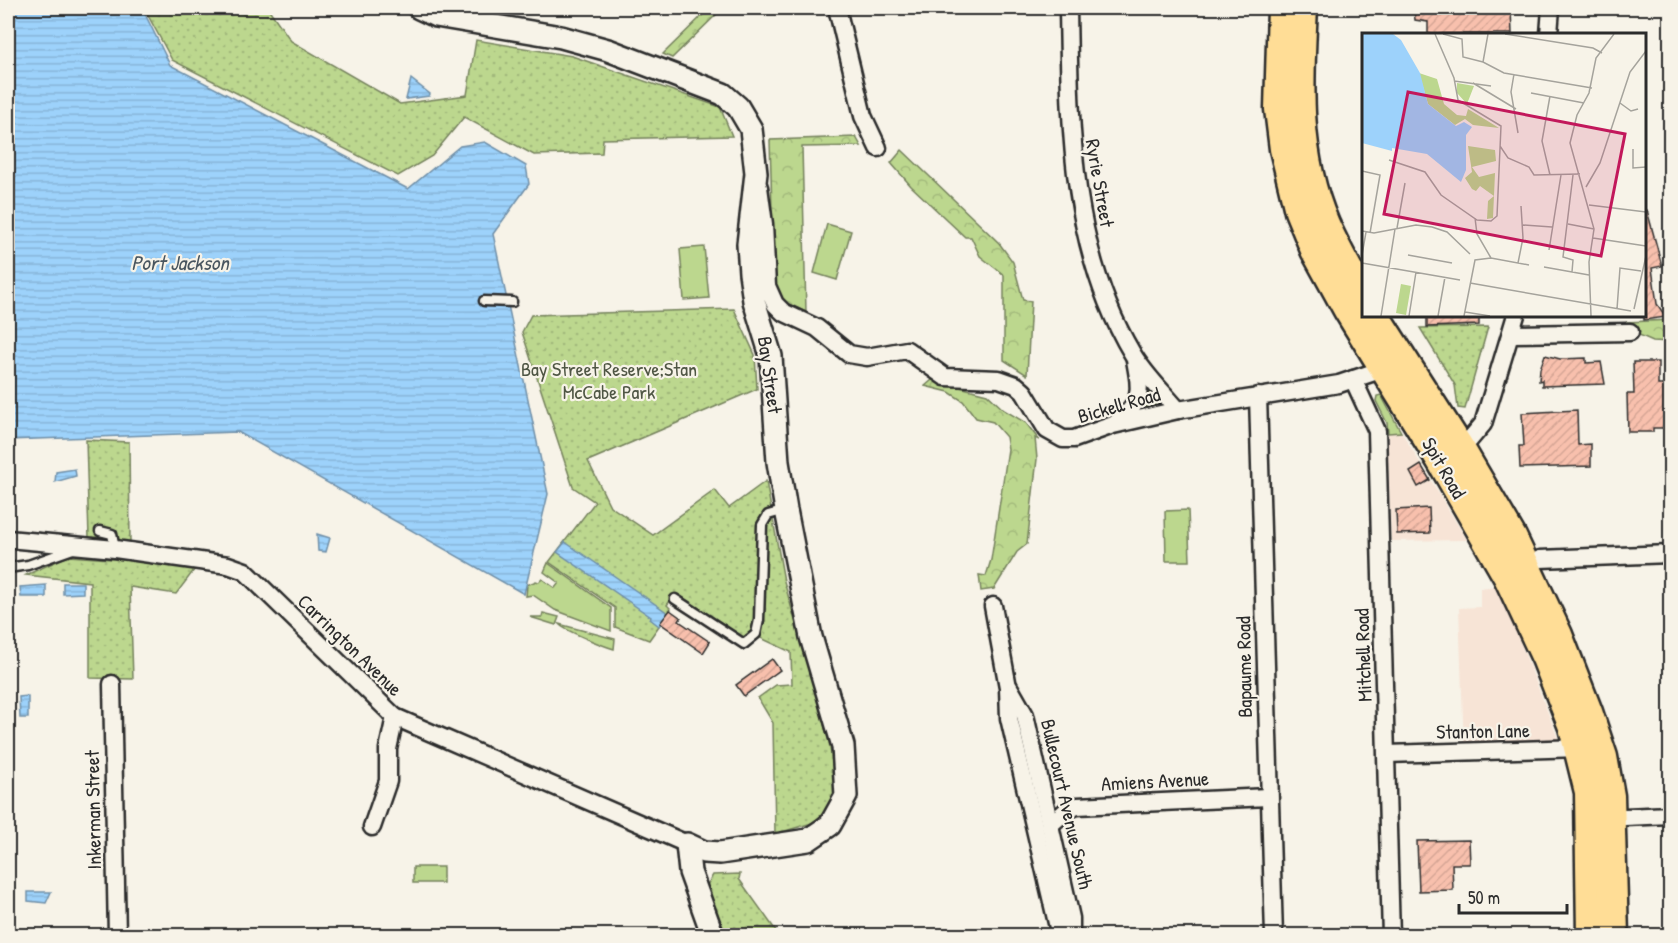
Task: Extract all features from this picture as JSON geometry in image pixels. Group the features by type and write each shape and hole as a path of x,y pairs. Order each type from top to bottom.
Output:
{"highway":[{"name":"Spit Road","path":"1282,8 1280,109 1290,183 1299,211 1319,258 1394,364 1461,450 1517,572 1580,748 1589,792 1601,818 1614,936"},
{"path":"1303,8 1299,90 1302,139 1309,172 1325,224 1362,295"},
{"name":"Spit Road","path":"1374,316 1394,364 1517,572 1558,635 1596,733 1607,774 1591,936"}],"street":[{"name":"Bay Street","path":"418,8 445,18 561,37 589,45 723,94 738,107 751,129 756,173 748,244 750,273 754,301 769,345 775,390 778,462 786,510 812,637 843,746 846,796 831,825 808,840 720,853 704,852 687,844"},
{"path":"837,8 863,116 878,148"},
{"name":"Ryrie Street","path":"1068,8 1070,136 1074,172 1098,276 1114,317 1134,357 1178,410"},
{"path":"1549,33 1551,8"},
{"name":"Bickell Road","path":"756,173 764,224 767,286 775,304 783,312 817,328 849,354 867,357 907,350 945,377 1007,381 1024,392 1040,421 1053,436 1074,439 1113,425 1178,410 1353,379 1394,364"},
{"path":"1461,450 1483,424 1516,316"},
{"path":"1511,334 1630,332"},
{"name":"Ryrie Street","path":"1113,425 1126,415 1138,400 1140,391 1134,357"},
{"name":"Mitchell Road","path":"1353,379 1377,430 1391,936"},
{"name":"Bapaume Road","path":"1258,396 1268,797 1274,936"},
{"name":"Carrington Avenue","path":"8,539 115,549 228,565 245,571 347,673 396,717 687,844"},
{"path":"1517,572 1540,560 1671,554"},
{"name":"Bullecourt Avenue South","path":"993,606 1008,687 1009,718 1060,936"},
{"name":"Inkerman Street","path":"112,684 117,936"},
{"name":"Bullecourt Avenue South","path":"1008,687 1025,715 1071,918 1071,936"},
{"path":"372,826 388,781 388,749 396,717"},
{"name":"Stanton Lane","path":"1387,754 1580,748"},
{"name":"Amiens Avenue","path":"1050,825 1067,810 1077,806 1268,797"},
{"path":"1601,818 1671,814"},
{"path":"687,844 690,872 713,936"}],"lane":[{"path":"484,302 512,302"},
{"path":"675,599 744,644 750,640 759,620 762,525 768,515 786,510"},
{"path":"100,531 112,534 115,549"},
{"name":"Carrington Avenue","path":"8,568 28,565 81,546"}],"shaded area":[{"path":"1396,423 1467,540 1391,541 1387,424"},
{"path":"1496,586 1503,598 1561,746 1464,749 1459,608 1480,607 1480,588"}],"green space":[{"path":"144,8 268,8 291,41 400,104 467,95 476,40 572,56 720,107 732,136 603,139 602,153 534,155 464,117 432,156 398,176 172,60"},
{"path":"710,8 723,8 672,58 663,54"},
{"path":"856,137 861,146 802,147 806,312 784,302 774,283 770,140"},
{"path":"902,150 999,243 1013,262 1023,300 1031,301 1027,375 1004,360 1004,275 980,256 971,237 965,237 911,186 891,163"},
{"path":"827,224 851,231 837,280 814,273"},
{"path":"704,247 709,298 684,300 680,249"},
{"name":"Bay Street Reserve;Stan McCabe Park","path":"734,309 755,355 757,389 588,461 610,506 653,535 715,490 729,508 766,481 784,581 829,742 837,792 828,809 812,823 775,834 773,723 758,698 776,685 792,684 791,652 761,638 742,638 675,594 667,605 671,609 649,640 615,627 615,608 549,562 595,502 573,487 522,332 531,315"},
{"path":"1670,320 1670,342 1653,341 1637,334 1636,327 1628,322"},
{"path":"1488,327 1465,409 1458,408 1455,385 1420,328"},
{"path":"932,380 987,394 1004,410 1026,423 1039,440 1035,438 1037,459 1027,544 1017,552 994,589 981,591 979,575 986,576 991,560 1008,449 1006,437 993,422 976,418 963,401 949,392 925,386"},
{"path":"1149,390 1162,406 1141,412 1139,410"},
{"path":"1381,395 1401,432 1388,433 1387,423 1376,401 1377,396"},
{"path":"86,440 129,442 130,543 89,538"},
{"path":"1188,510 1190,561 1166,561 1165,511"},
{"path":"68,556 198,565 176,594 130,587 133,679 90,678 90,582 26,575"},
{"path":"548,563 611,608 611,631 555,610 533,595 526,596 527,585 536,581 539,582 542,579 555,588 559,583 544,572"},
{"path":"543,613 559,617 556,625 530,617 542,617"},
{"path":"559,624 615,639 614,649 576,634"},
{"path":"413,867 443,867 443,883 413,883"},
{"path":"740,874 739,879 779,935 725,935 707,885 713,875"}],"water":[{"name":"Port Jackson","path":"8,8 142,8 170,65 408,189 460,146 485,142 526,166 529,184 493,234 548,494 524,594 238,432 8,440"},
{"path":"411,79 430,94 429,96 406,99"},
{"path":"75,469 76,476 55,482 56,472"},
{"path":"317,534 330,538 326,552 318,551"},
{"path":"565,542 668,613 659,626 650,619 651,617 557,552"},
{"path":"63,583 83,583 83,593 63,594"},
{"path":"46,585 46,597 21,597 20,587"},
{"path":"28,696 28,718 20,718 19,697"},
{"path":"28,892 51,892 46,903 28,901"}],"building":[{"path":"1414,8 1511,8 1512,33 1428,33 1428,22 1415,20"},
{"path":"1645,210 1647,210 1662,266 1652,268 1657,304 1666,317 1644,320"},
{"path":"1427,316 1479,316 1479,325 1427,327"},
{"path":"1545,355 1560,359 1586,358 1586,363 1601,362 1605,384 1542,386 1542,380 1539,381 1540,369"},
{"path":"1633,362 1658,362 1658,385 1671,385 1671,428 1653,428 1653,432 1628,432 1627,394 1634,394"},
{"path":"1577,410 1578,445 1591,444 1591,466 1520,468 1519,446 1524,446 1522,413"},
{"path":"1421,465 1430,480 1418,487 1410,472"},
{"path":"1429,508 1430,533 1397,534 1396,510"},
{"path":"670,610 681,618 679,621 710,642 703,653 660,623"},
{"path":"772,659 780,670 744,696 736,685"},
{"path":"1469,840 1470,864 1452,864 1453,890 1419,891 1417,841"}]}
